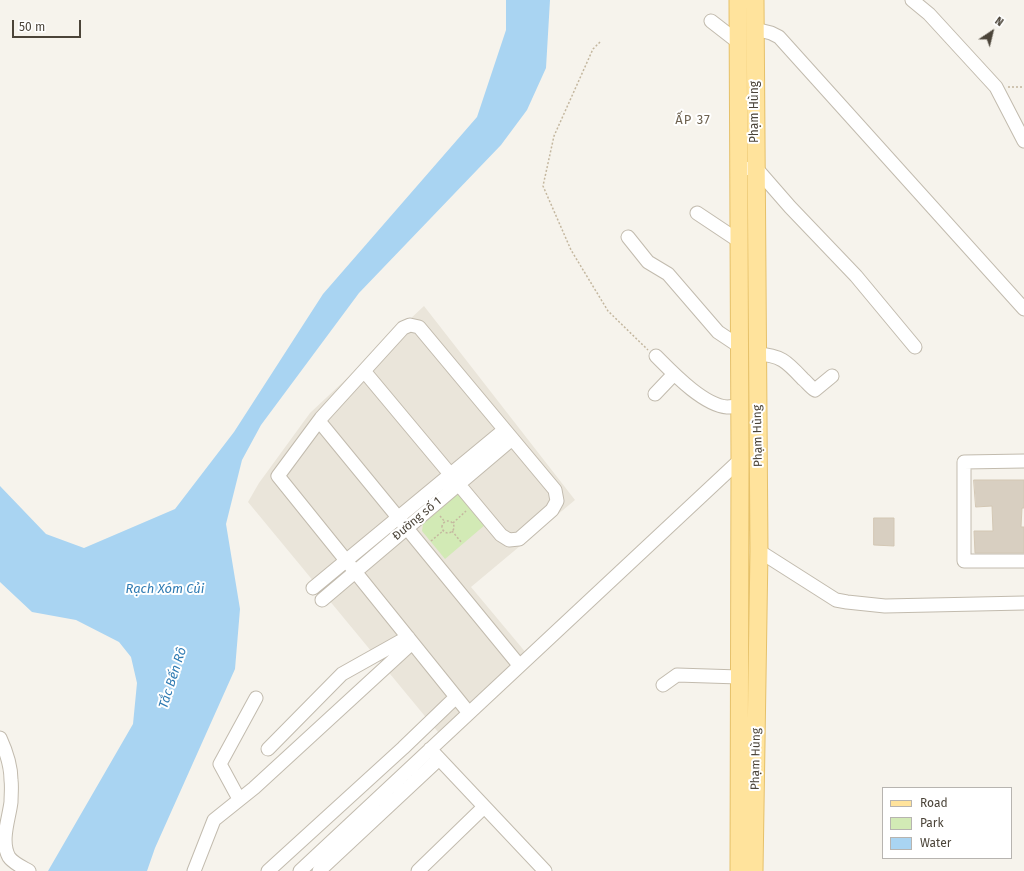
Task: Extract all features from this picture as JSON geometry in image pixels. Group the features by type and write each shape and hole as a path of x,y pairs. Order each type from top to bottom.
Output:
{"main road":[{"name":"Phạm Hùng","path":"738,0 738,42 747,168 757,354 759,551 754,871"},
{"name":"Phạm Hùng","path":"739,871 739,241 747,168 755,29 755,0"}],"street":[{"path":"912,0 929,14 996,87 1024,141"},
{"path":"711,21 738,42"},
{"path":"755,29 771,32 779,37 1024,309"},
{"path":"747,168 790,207 856,276 916,347"},
{"path":"697,213 739,241"},
{"path":"628,237 648,262 668,274 718,332 739,346"},
{"path":"364,371 501,536 509,540 519,539 552,510 556,501 555,490 419,327 410,325 403,328 364,371 319,421 278,476 469,713"},
{"path":"757,354 770,355 783,360 815,390 832,376"},
{"path":"654,355 674,374 707,400 726,407 740,406"},
{"path":"655,394 674,374"},
{"path":"319,421 519,665"},
{"path":"313,588 398,517 454,480 508,434"},
{"path":"300,871 740,460"},
{"path":"1024,461 964,462 964,561 1024,561"},
{"name":"Đường số 1","path":"322,600 407,528 454,480"},
{"path":"759,551 836,600 885,606 1024,602"},
{"path":"268,749 342,674 410,640"},
{"path":"194,871 214,820 254,788 410,640"},
{"path":"663,685 677,675 739,677"},
{"path":"268,871 345,799 403,748 456,697"},
{"path":"240,799 220,764 256,698"},
{"path":"0,738 5,750 12,778 11,802 5,836 4,856 24,868"},
{"path":"430,749 544,871"},
{"path":"319,871 439,759"},
{"path":"418,871 484,807"}],"path":[{"path":"600,42 593,49 554,136 543,186 571,250 608,311 654,355"},
{"path":"996,87 1024,87"},
{"path":"452,523 474,504"},
{"path":"444,530 442,526 445,522 450,521 452,523"},
{"path":"452,523 454,526 452,531"},
{"path":"444,530 448,533 452,531"},
{"path":"423,548 444,530"},
{"path":"452,531 462,543"}],"shaded area":[{"path":"424,306 575,500 471,587 527,654 438,732 248,502 259,483 310,413"}],"green space":[{"path":"460,492 492,519 445,559 422,531 423,524"}],"water":[{"name":"Rạch Xóm Củi","path":"506,0 550,0 546,68 527,110 501,145 359,293 261,425 242,460 226,524 240,609 235,669 155,848 147,871 48,871 133,724 137,683 131,657 119,642 76,620 32,612 0,582 0,486 46,534 84,548 175,509 234,432 323,294 477,117 506,30"}],"building":[{"path":"974,480 1024,480 1024,508 1022,508 1021,527 1024,527 1024,553 975,553 974,531 993,531 992,506 976,507"},
{"path":"874,518 894,518 894,546 874,545"}],"district":[{"name":"ẤP 37","path":"693,120"}],"water label":[{"name":"Tắc Bến Rô","path":"173,678"}]}
